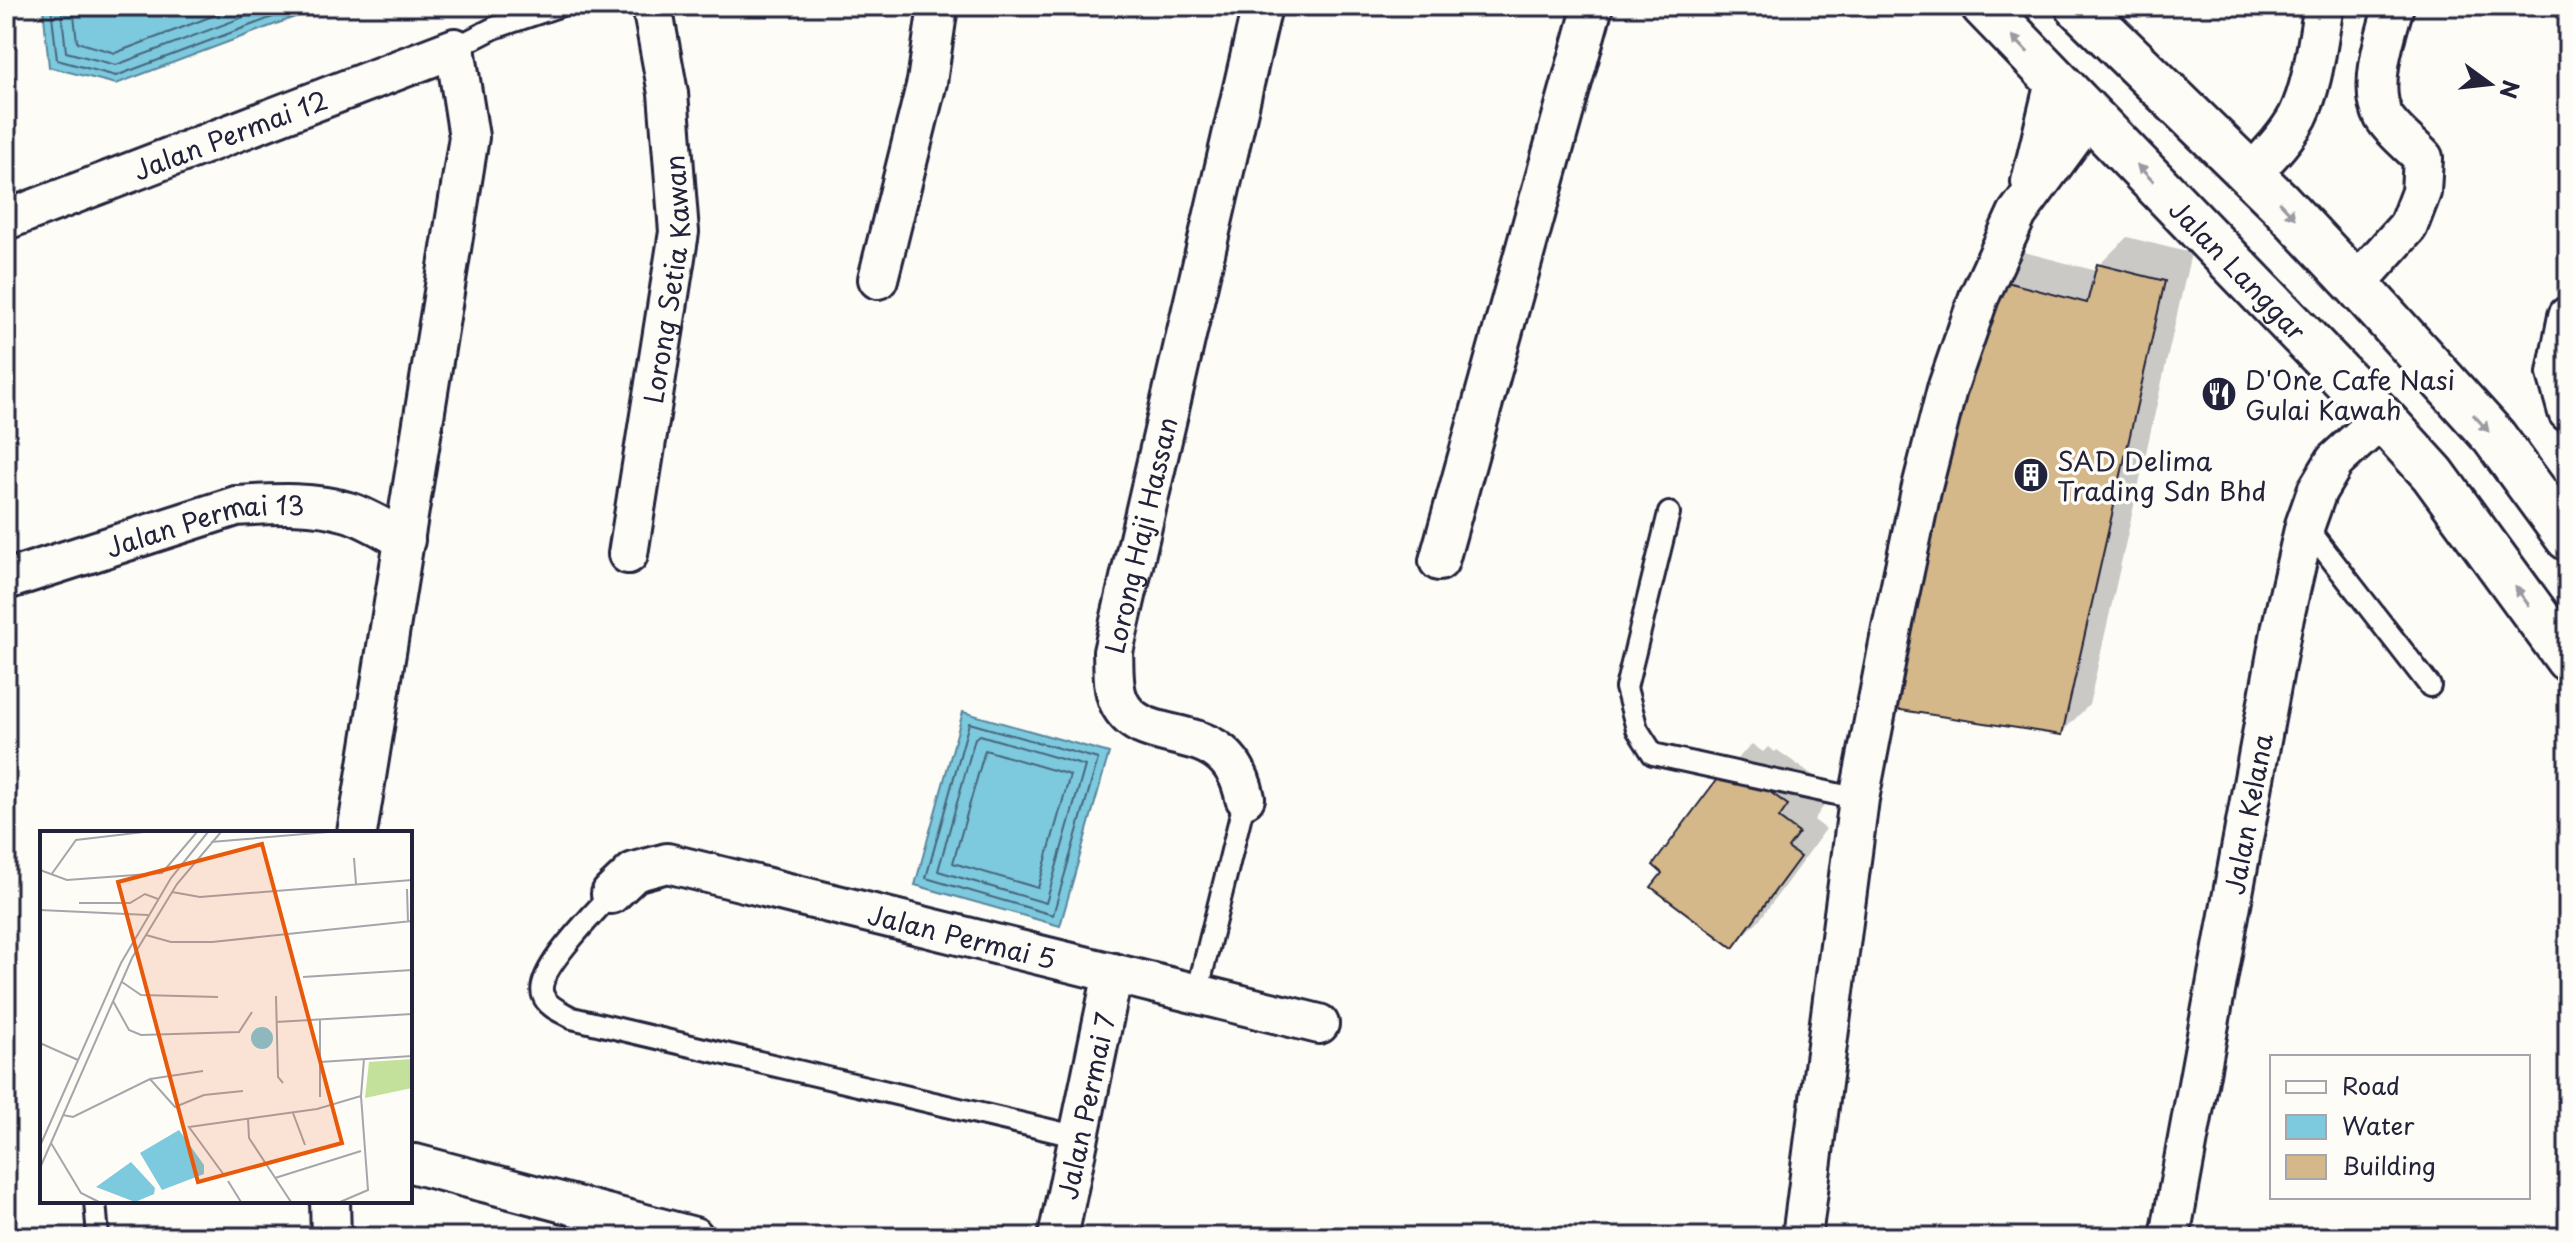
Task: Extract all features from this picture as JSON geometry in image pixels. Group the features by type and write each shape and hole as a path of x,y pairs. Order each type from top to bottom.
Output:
{"highway":[{"name":"Jalan Langgar","path":"1984,6 2433,474 2568,659"},
{"path":"2092,20 2251,174 2356,284 2494,437 2568,538"},
{"path":"2089,116 2104,76 2092,20"}],"street":[{"name":"Lorong Setia Kawan","path":"628,554 679,232 668,93 652,6"},
{"path":"878,279 927,82 938,6"},
{"name":"Lorong Haji Hassan","path":"1245,798 1234,764 1221,752 1207,744 1143,724 1128,715 1116,691 1113,652 1262,6"},
{"path":"1439,561 1593,6"},
{"path":"2251,174 2285,137 2297,116 2306,94 2324,6"},
{"path":"2356,284 2408,226 2421,192 2423,158 2384,117 2377,96 2381,52 2394,6"},
{"name":"Jalan Permai 12","path":"6,220 455,48"},
{"path":"357,831 469,137 455,48"},
{"path":"2026,200 2055,82"},
{"path":"1802,1237 1859,799 1898,598 1947,389 1979,297 2026,200 2089,116"},
{"path":"2568,316 2557,373 2568,412"},
{"name":"Jalan Kelana","path":"2170,1237 2282,626 2305,525 2317,491 2335,461 2382,418"},
{"name":"Jalan Permai 13","path":"6,580 236,506 320,506 350,513 405,540"},
{"name":"Jalan Permai 5","path":"611,894 634,872 667,863 1319,1024"},
{"name":"Jalan Permai 7","path":"1058,1237 1113,973"},
{"path":"415,1164 694,1237"},
{"path":"330,1203 331,1237"}],"lane":[{"path":"455,48 494,28 559,6"},
{"path":"1669,513 1626,688 1637,729 1653,754 1859,799"},
{"path":"2305,525 2430,686"},
{"name":"Lorong Haji Hassan","path":"1197,993 1245,798"},
{"path":"611,894 541,981 543,995 551,1006 572,1018 1079,1137"},
{"path":"95,1203 98,1237"}],"water":[{"path":"43,6 324,6 116,84 49,67"},
{"path":"963,712 1109,753 1060,926 915,885"}],"building":[{"name":"SAD Delima Trading Sdn Bhd","path":"2097,264 2165,281 2062,735 1894,709 1955,416 1991,278 2087,303"},
{"path":"1723,771 1748,776 1788,805 1779,818 1799,833 1788,848 1800,857 1733,948 1651,887 1662,873 1653,865"}],"place":[{"name":"D'One Cafe Nasi Gulai Kawah","path":"2219,394"},
{"name":"SAD Delima Trading Sdn Bhd","path":"2031,475"}]}
